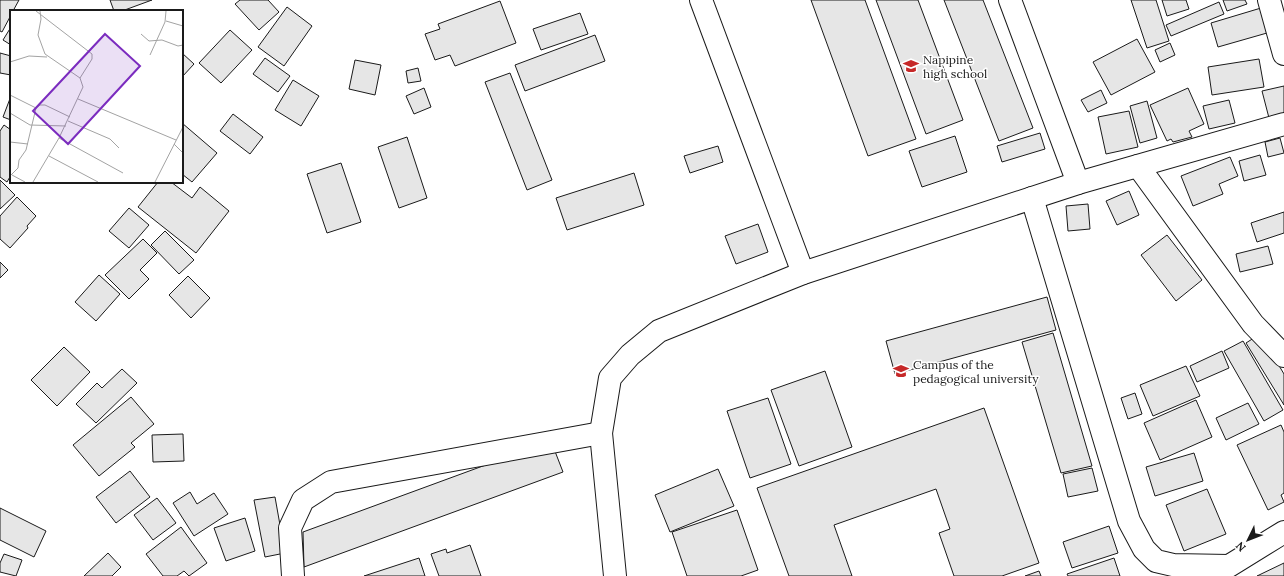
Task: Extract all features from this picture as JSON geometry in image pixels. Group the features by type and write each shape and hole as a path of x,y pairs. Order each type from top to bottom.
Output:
{"street":[{"path":"701,0 803,273"},
{"path":"1010,0 1078,183"},
{"path":"1269,0 1284,54"},
{"path":"615,576 600,433 610,378 630,355 658,331 803,273 1078,183 1284,124"},
{"path":"1138,166 1253,324 1284,356"},
{"path":"1032,198 1129,521 1144,548 1156,561 1173,565 1231,571 1284,532"},
{"path":"293,576 290,528 303,500 330,482 600,433"}],"building":[{"path":"0,0 19,0 14,10 10,10 10,17 2,32 0,31"},
{"path":"110,0 152,0 125,10 114,10"},
{"path":"240,0 268,0 279,12 259,30 235,4"},
{"path":"811,0 865,0 916,139 868,156"},
{"path":"876,0 918,0 963,120 926,134"},
{"path":"944,0 983,0 1033,128 999,141"},
{"path":"1131,0 1156,0 1169,41 1147,48"},
{"path":"1162,0 1186,0 1189,9 1167,16"},
{"path":"1223,0 1245,0 1247,4 1227,11"},
{"path":"500,1 516,43 455,66 450,55 435,60 425,34 440,29 438,24"},
{"path":"1219,2 1224,14 1171,36 1166,25"},
{"path":"287,7 312,26 284,66 258,47"},
{"path":"1261,8 1267,33 1218,47 1211,23"},
{"path":"580,13 588,34 541,50 533,29"},
{"path":"10,29 10,44 3,40"},
{"path":"230,30 252,50 221,83 199,63"},
{"path":"595,35 605,61 525,91 515,65"},
{"path":"1137,39 1155,72 1111,95 1093,62"},
{"path":"1170,43 1175,55 1160,62 1155,50"},
{"path":"0,53 10,56 10,75 0,73"},
{"path":"183,54 194,64 183,76"},
{"path":"265,58 290,76 278,92 253,74"},
{"path":"1259,59 1264,87 1212,95 1208,67"},
{"path":"355,60 381,65 375,95 349,89"},
{"path":"418,68 421,81 408,83 406,71"},
{"path":"510,73 552,180 527,190 485,82"},
{"path":"293,80 319,96 301,126 275,110"},
{"path":"1284,86 1284,115 1269,118 1262,91"},
{"path":"424,88 431,107 414,114 406,96"},
{"path":"1188,88 1204,124 1189,131 1192,137 1173,142 1171,139 1167,141 1150,105"},
{"path":"1101,90 1107,103 1088,112 1081,100"},
{"path":"10,99 10,120 3,117"},
{"path":"1229,100 1235,123 1209,129 1203,106"},
{"path":"1147,101 1157,138 1140,143 1130,106"},
{"path":"1129,111 1138,147 1106,154 1098,117"},
{"path":"233,114 263,137 250,154 220,131"},
{"path":"183,124 217,153 192,182 183,175"},
{"path":"4,125 10,129 10,177 7,182 0,177 0,131"},
{"path":"1040,133 1045,149 1002,162 997,146"},
{"path":"955,136 967,172 922,187 909,151"},
{"path":"407,137 427,198 399,208 378,147"},
{"path":"1280,138 1284,153 1268,157 1265,142"},
{"path":"718,146 723,162 690,173 684,156"},
{"path":"1260,155 1266,175 1244,181 1239,161"},
{"path":"1230,157 1238,176 1219,184 1223,194 1193,206 1181,176"},
{"path":"341,163 361,222 327,233 307,174"},
{"path":"634,173 644,205 567,230 556,198"},
{"path":"0,180 15,195 0,209"},
{"path":"157,183 172,183 192,198 200,187 229,211 196,253 138,207"},
{"path":"1129,191 1139,215 1117,225 1106,201"},
{"path":"17,197 36,216 27,226 28,228 10,248 0,239 0,216"},
{"path":"1088,204 1090,229 1068,231 1066,206"},
{"path":"129,208 149,225 129,248 109,231"},
{"path":"1284,212 1284,233 1257,242 1251,223"},
{"path":"758,224 768,252 736,264 725,236"},
{"path":"165,231 194,260 179,274 151,245"},
{"path":"1167,235 1202,280 1176,301 1141,255"},
{"path":"143,239 157,253 140,270 149,279 129,299 105,275"},
{"path":"1268,246 1273,264 1240,272 1236,254"},
{"path":"0,262 8,270 0,278"},
{"path":"99,275 120,294 96,321 75,302"},
{"path":"188,276 210,298 191,318 169,295"},
{"path":"1047,297 1056,330 895,374 886,341"},
{"path":"1053,333 1092,466 1061,473 1022,342"},
{"path":"1260,334 1284,374 1284,405 1246,343"},
{"path":"1243,341 1283,410 1264,421 1224,351"},
{"path":"64,347 90,372 57,406 31,380"},
{"path":"1222,351 1229,368 1197,382 1190,366"},
{"path":"1186,366 1200,396 1153,416 1140,385"},
{"path":"122,369 137,383 96,423 76,404 97,383 102,388"},
{"path":"825,371 852,447 799,466 771,390"},
{"path":"1135,393 1142,414 1128,419 1121,398"},
{"path":"131,397 154,424 131,443 135,447 99,476 73,445"},
{"path":"768,398 791,464 750,478 727,411"},
{"path":"1196,400 1212,437 1160,460 1144,423"},
{"path":"1248,403 1259,424 1226,440 1216,418"},
{"path":"984,408 1039,563 1002,576 954,576 939,533 950,529 936,489 834,525 852,576 789,576 757,488"},
{"path":"1281,425 1284,432 1284,493 1281,495 1284,502 1268,510 1237,445"},
{"path":"183,434 184,461 153,462 152,435"},
{"path":"551,441 563,472 304,567 303,532"},
{"path":"1194,453 1203,481 1155,496 1146,467"},
{"path":"1092,468 1098,491 1068,497 1063,474"},
{"path":"718,469 734,506 670,532 655,495"},
{"path":"130,471 150,497 116,523 96,497"},
{"path":"1207,489 1226,534 1184,551 1166,505"},
{"path":"190,492 197,504 214,493 228,514 194,536 173,503"},
{"path":"275,497 285,553 265,557 254,500"},
{"path":"157,498 176,523 153,540 134,515"},
{"path":"0,508 46,531 34,557 0,540"},
{"path":"737,510 758,570 741,576 687,576 672,532"},
{"path":"245,518 255,551 226,561 214,528"},
{"path":"1109,526 1118,553 1072,568 1063,542"},
{"path":"181,527 207,563 189,576 184,571 177,576 163,576 146,554"},
{"path":"470,545 481,576 439,576 431,554 446,549 447,553"},
{"path":"108,553 121,567 112,576 84,576"},
{"path":"4,554 22,560 16,576 0,572 0,563"},
{"path":"419,558 425,576 364,576"},
{"path":"1114,558 1120,576 1068,576 1067,574"},
{"path":"1284,563 1284,576 1257,576"},
{"path":"1039,571 1041,576 1025,576"}],"place":[{"name":"Napipine high school","path":"911,66"},
{"name":"Campus of the pedagogical university","path":"901,371"}]}
